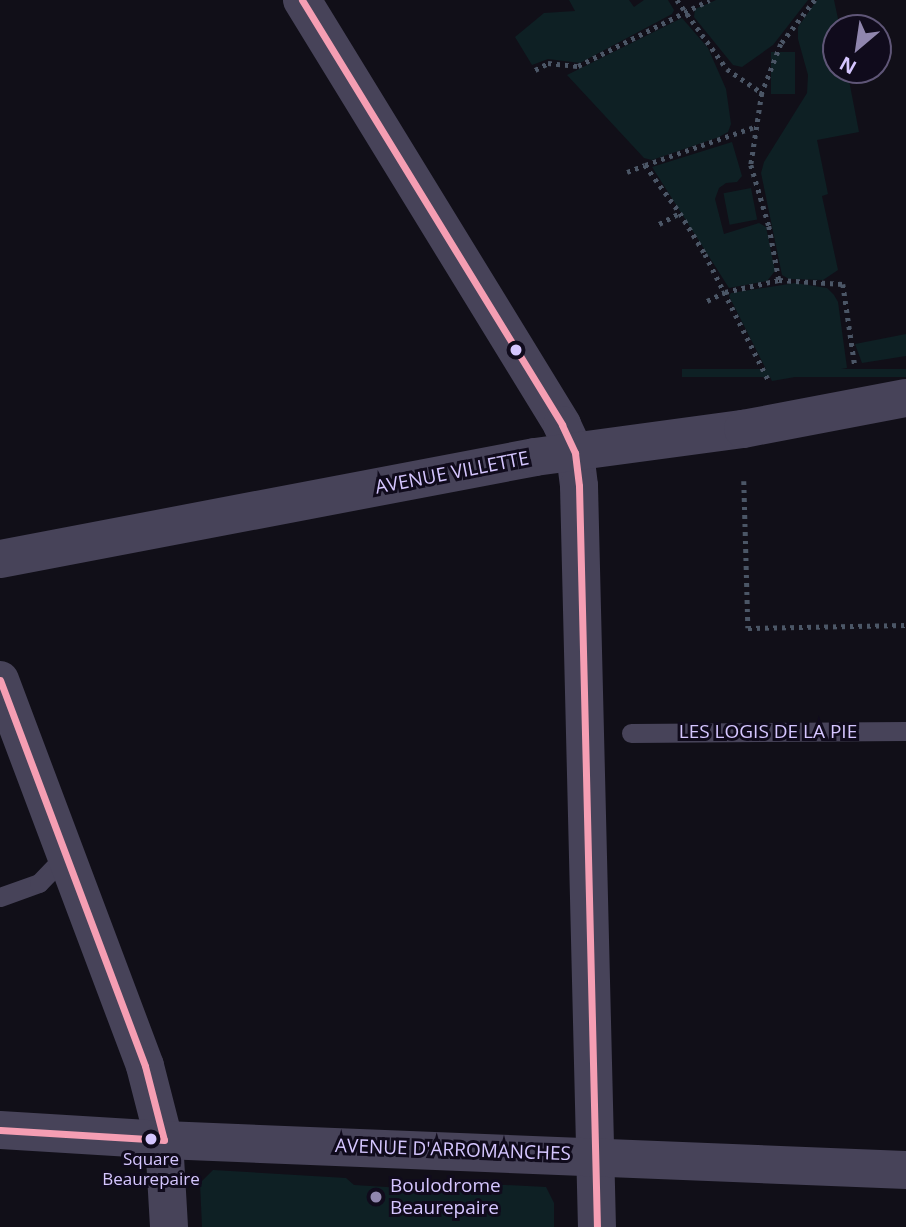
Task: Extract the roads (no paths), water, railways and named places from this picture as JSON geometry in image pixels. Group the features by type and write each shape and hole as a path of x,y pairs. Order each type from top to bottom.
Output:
{"street":[{"path":"302,0 555,413 575,453 579,486 597,1227"},
{"name":"AVENUE VILLETTE","path":"0,559 535,457 743,429 906,398"},
{"path":"0,680 145,1066 164,1140 169,1227"},
{"name":"AVENUE D'ARROMANCHES","path":"0,1130 164,1140 906,1170"}],"lane":[{"name":"LES LOGIS DE LA PIE","path":"631,733 906,732"},
{"path":"0,897 39,883 66,855"}],"place":[{"name":"Square Beaurepaire","path":"151,1139"},
{"name":"Boulodrome Beaurepaire","path":"376,1197"}]}
